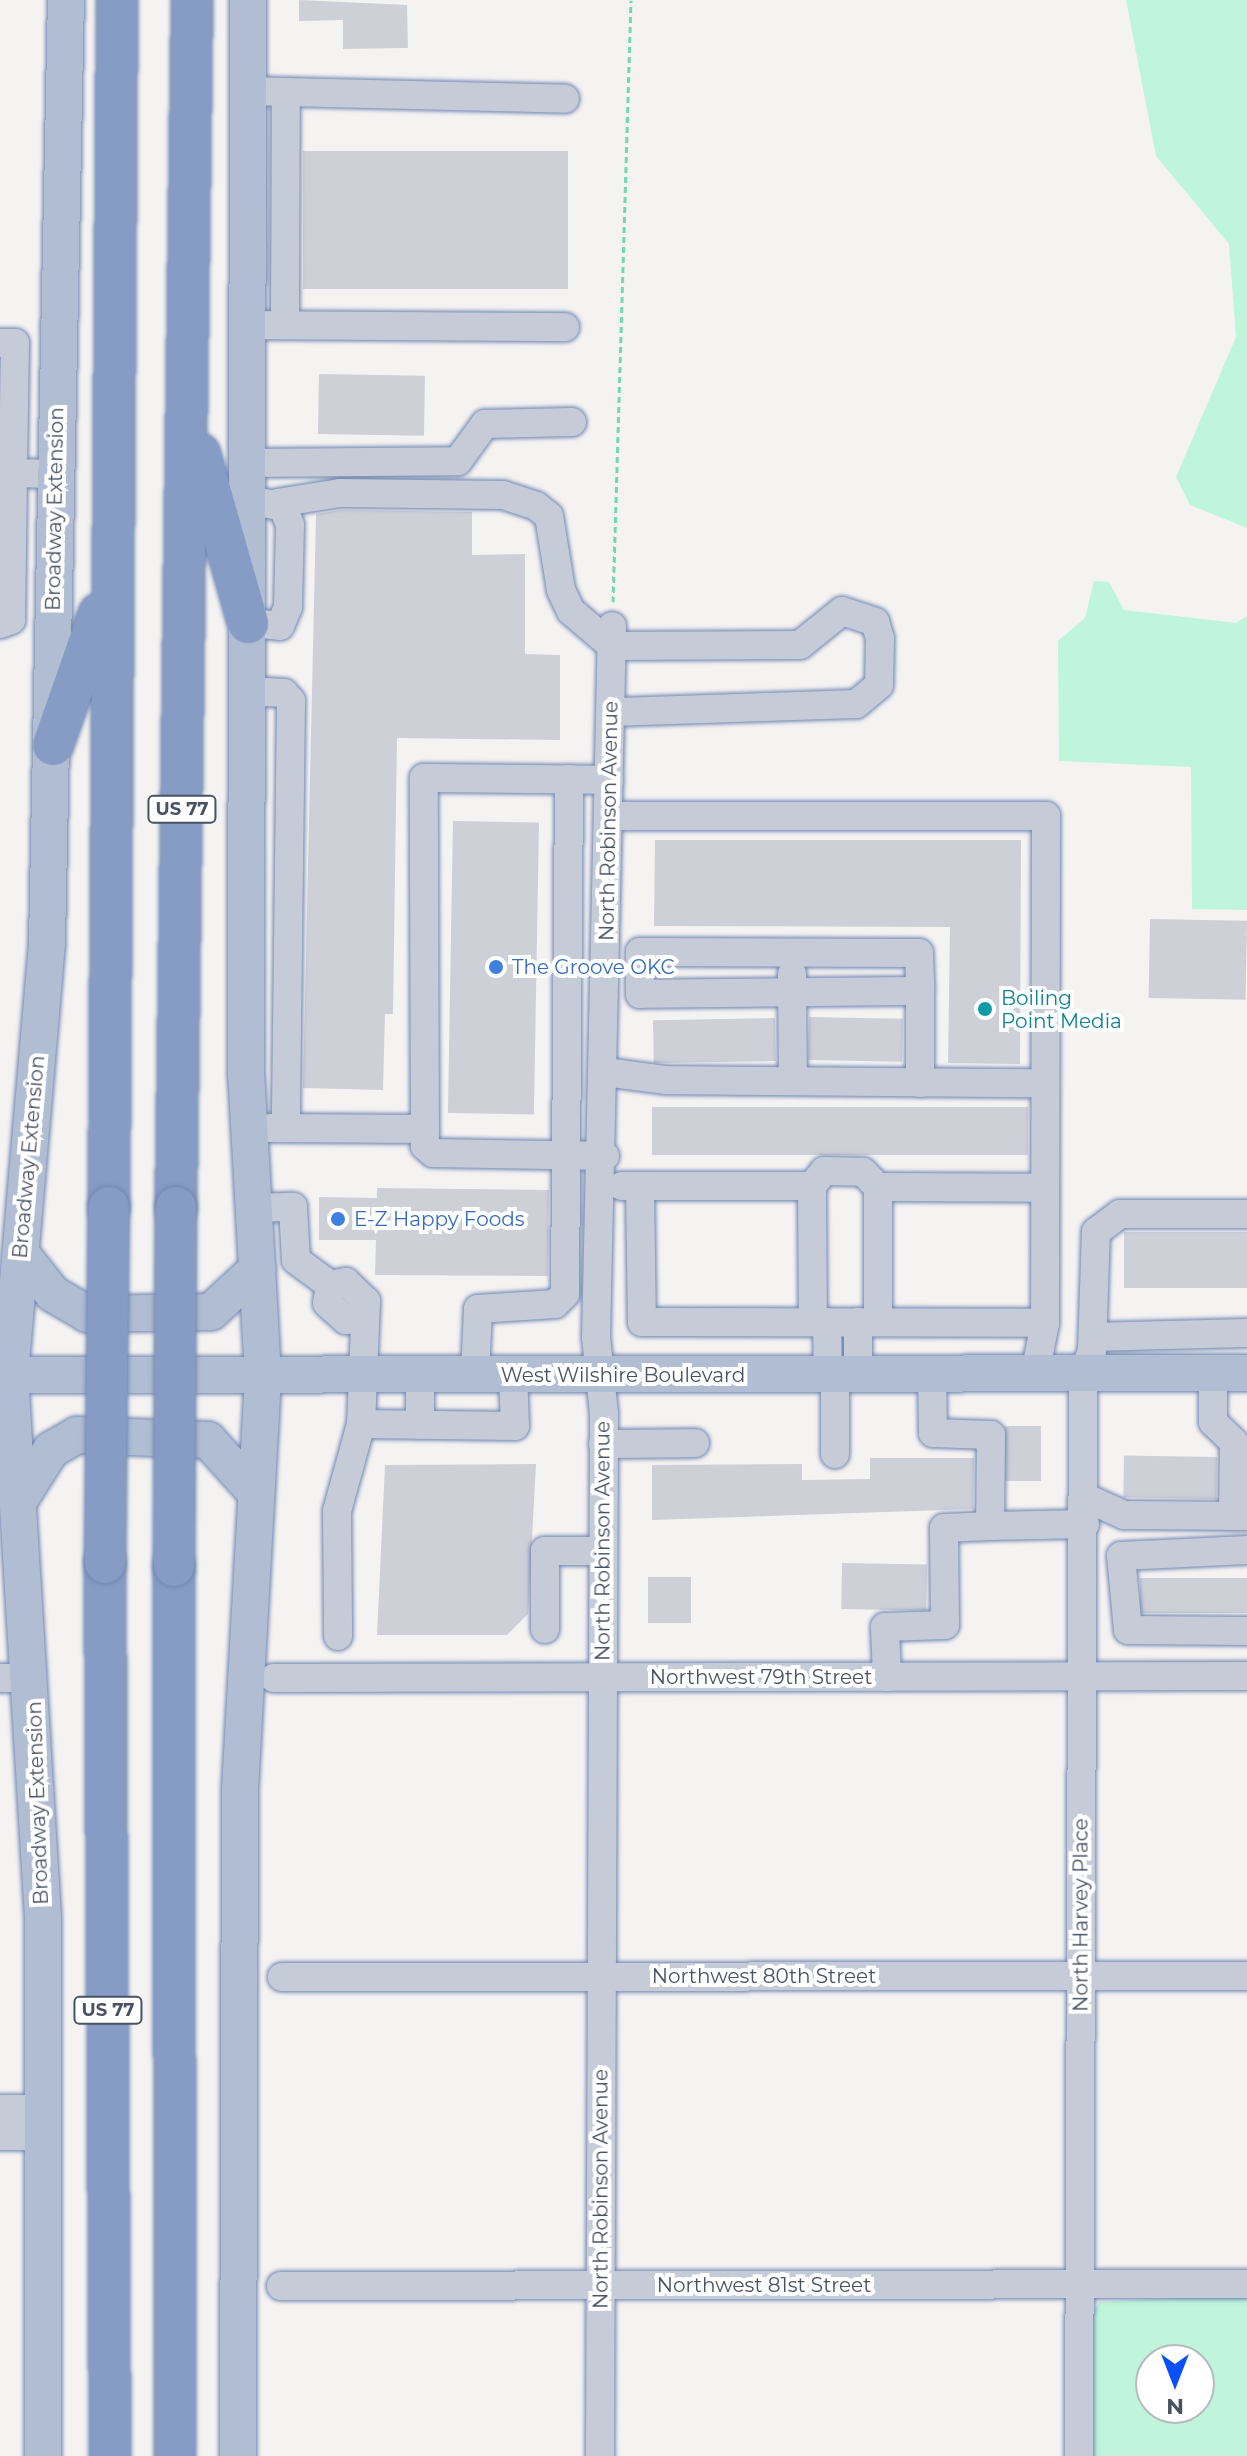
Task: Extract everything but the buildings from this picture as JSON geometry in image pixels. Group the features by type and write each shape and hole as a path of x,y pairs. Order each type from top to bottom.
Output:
{"highway":[{"name":"US 77","path":"110,2456 105,1563 117,0"},
{"name":"US 77","path":"175,2456 176,1207 189,411 192,0"},
{"path":"189,411 248,623"},
{"path":"53,745 111,572"}],"main road":[{"name":"Broadway Extension","path":"43,2456 43,2122 16,1678 11,1545 18,1502 5,1375 22,1255 13,1202 53,745 55,474 66,0"},
{"path":"238,2456 240,1789 263,1375 250,1128 248,623 262,503 248,463 248,0"},
{"path":"22,1255 53,1294 87,1314 211,1312 258,1268"},
{"name":"West Wilshire Boulevard","path":"5,1375 1216,1373"},
{"path":"18,1502 51,1450 77,1435 208,1440 256,1493"}],"street":[{"path":"248,91 565,99"},
{"path":"285,325 286,92"},
{"path":"248,325 565,327"},
{"path":"0,343 15,343 4,473 11,620 0,624"},
{"path":"248,463 458,461 485,424 572,422"},
{"path":"4,473 55,474"},
{"path":"262,503 340,493 489,494 536,506 549,516 561,590 571,611 612,636 800,645 842,611 855,611 875,622 881,657 879,685 856,704 611,712"},
{"name":"North Robinson Avenue","path":"600,2456 603,1444 600,1375 612,636"},
{"path":"247,691 284,693 291,701 286,1128"},
{"path":"605,1156 433,1153 425,1129 424,778 609,780"},
{"path":"475,1375 478,1309 555,1304 565,1294 569,779"},
{"path":"608,816 1046,816 1043,1083 1045,1323 1035,1374"},
{"path":"920,991 640,994 640,952 919,953 920,991 920,1083"},
{"path":"792,952 793,1081"},
{"path":"607,975 640,975"},
{"path":"605,1072 793,1081 1043,1083"},
{"path":"250,1128 425,1129"},
{"path":"835,1454 840,1374 820,1322 812,1186 824,1171 863,1172 878,1187 1044,1188"},
{"path":"640,1186 642,1322 1045,1323"},
{"path":"604,1187 812,1186"},
{"path":"840,1374 868,1322 878,1187"},
{"path":"255,1208 293,1207 296,1260 330,1285 346,1282 366,1301 362,1319 361,1424 337,1511 338,1636"},
{"name":"North Harvey Place","path":"1079,2456 1083,1374 1093,1337 1096,1232 1120,1214 1247,1214"},
{"path":"1093,1337 1247,1333"},
{"path":"887,1677 885,1627 945,1625 944,1528 990,1526 1084,1511 1124,1515 1240,1516 1234,1442 1213,1422 1216,1373 1187,1334"},
{"path":"932,1374 933,1433 991,1435 990,1526"},
{"path":"420,1375 420,1425"},
{"path":"361,1424 515,1426 513,1375"},
{"path":"603,1444 695,1443"},
{"path":"1247,1550 1121,1556 1128,1630 1247,1631"},
{"path":"545,1629 545,1551 603,1551"},
{"name":"Northwest 79th Street","path":"274,1678 1247,1676"},
{"name":"Northwest 80th Street","path":"282,1977 1247,1976"},
{"path":"0,2109 43,2122"},
{"path":"0,2136 43,2122"},
{"name":"Northwest 81st Street","path":"281,2286 1247,2284"}],"path":[{"path":"612,636 631,0"}],"green space":[{"path":"1126,0 1247,0 1247,528 1190,505 1176,477 1236,337 1229,244 1156,156"},
{"path":"1094,581 1109,582 1124,610 1236,623 1247,616 1247,910 1192,909 1191,767 1059,761 1058,641 1085,618"},
{"path":"1247,2294 1247,2456 1090,2456 1091,2318 1099,2302"}],"place":[{"name":"The Groove OKC","path":"496,967"},
{"name":"Boiling Point Media","path":"985,1009"},
{"name":"E-Z Happy Foods","path":"338,1219"}]}
